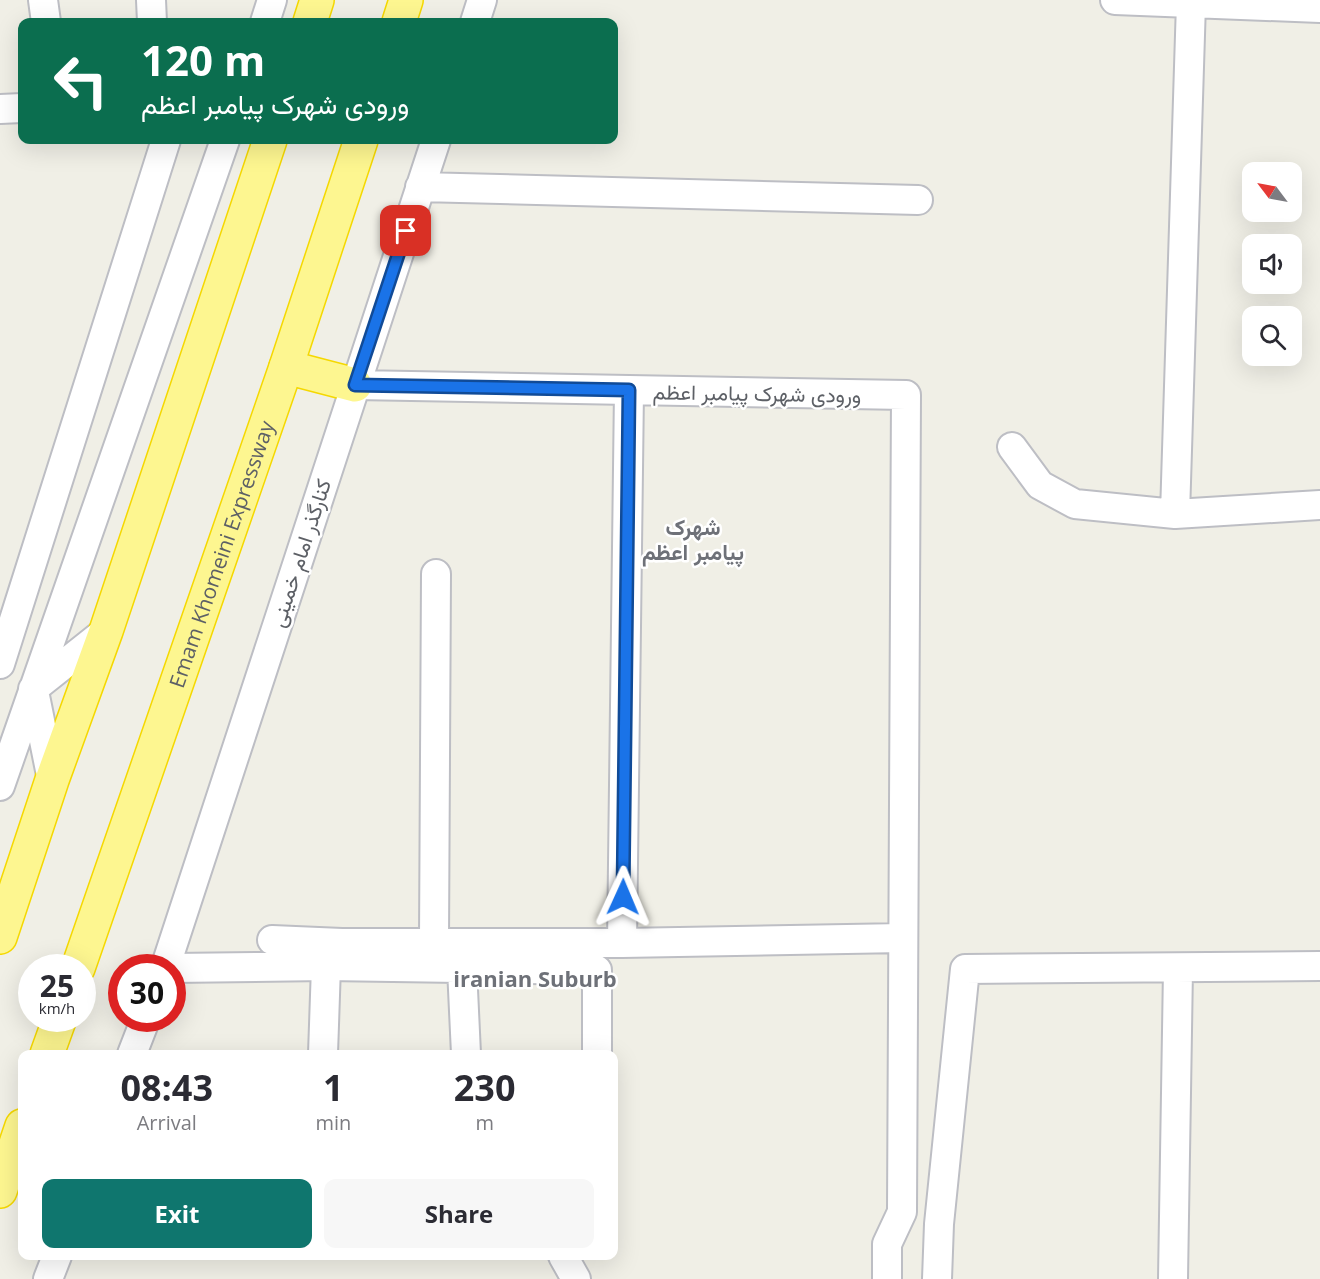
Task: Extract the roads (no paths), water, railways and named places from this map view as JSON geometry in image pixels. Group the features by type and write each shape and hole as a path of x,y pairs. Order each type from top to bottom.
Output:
{"highway":[{"path":"311,18 317,0"},
{"path":"400,18 406,0"},
{"path":"0,937 52,780 106,631 269,144"},
{"name":"Emam Khomeini Expressway","path":"83,954 286,366 360,144"},
{"path":"286,366 355,385"},
{"path":"49,1050 55,1032"},
{"path":"0,1191 18,1138"}],"street":[{"path":"43,0 45,18"},
{"path":"151,0 152,18"},
{"path":"266,18 272,0"},
{"path":"475,18 482,0"},
{"path":"1115,0 1320,8"},
{"path":"1175,514 1191,3"},
{"path":"0,109 18,108"},
{"path":"0,664 165,144"},
{"path":"0,786 224,144"},
{"name":"کنارگذر امام خمینی","path":"170,954 435,144"},
{"path":"420,187 918,200"},
{"name":"ورودی شهرک پیامبر اعظم","path":"355,385 906,395 903,938"},
{"path":"622,943 629,390"},
{"path":"1012,447 1040,485 1075,504 1175,514 1320,505"},
{"path":"434,941 436,574"},
{"path":"33,689 106,631"},
{"path":"33,689 52,780"},
{"path":"272,940 342,943 434,941 622,943 903,938 902,1212 887,1244 886,1279"},
{"path":"323,1050 326,966"},
{"path":"186,968 326,966 597,970 597,1050"},
{"path":"937,1279 939,1224 965,969 1320,966"},
{"path":"462,968 466,1050"},
{"path":"1173,1279 1178,969"},
{"path":"134,1050 141,1032"},
{"path":"48,1279 55,1260"},
{"path":"565,1260 576,1279"}],"district":[{"name":"شهرک پیامبر اعظم","path":"693,538"},
{"name":"iranian Suburb","path":"535,978"}]}
